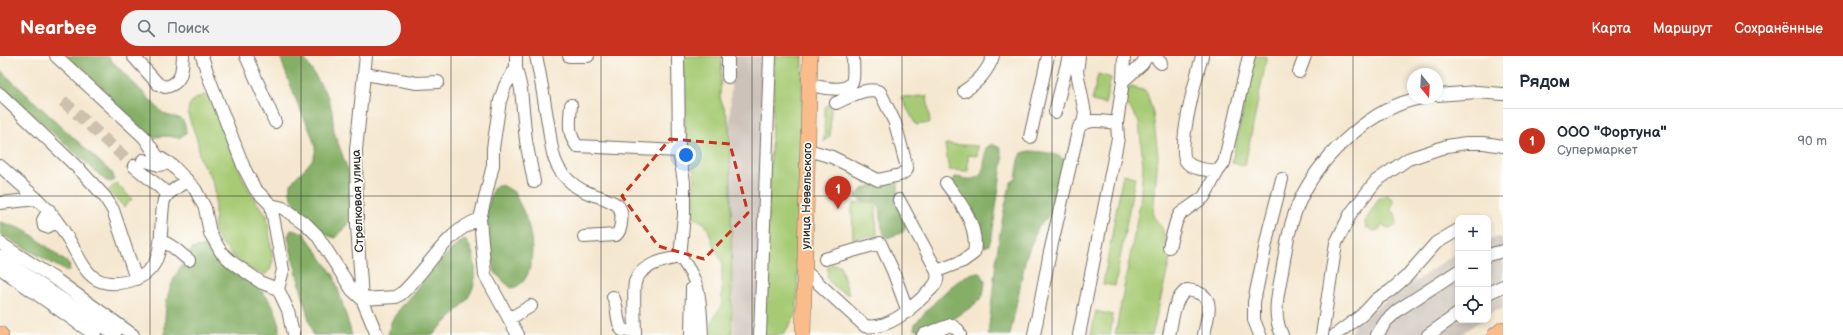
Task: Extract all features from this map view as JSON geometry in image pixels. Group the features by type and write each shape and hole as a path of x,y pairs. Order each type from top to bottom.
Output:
{"main road":[{"name":"улица Невельского","path":"800,334 805,271 810,56"},
{"path":"1494,335 1503,330"}],"street":[{"path":"56,56 144,137 157,156 169,163 188,180 195,189 205,208 210,233 221,252 233,263 262,283 278,289"},
{"path":"133,56 158,84 165,87 177,82 181,76 183,56"},
{"path":"202,56 244,168 255,188 271,205 283,208 307,225 317,235 352,290 362,299 377,335"},
{"path":"246,56 275,122"},
{"name":"Стрелковая улица","path":"362,299 357,225 356,155 366,56"},
{"path":"536,56 553,156 561,172 572,184 590,194 612,202 619,207 620,210 620,232 616,236 584,237"},
{"path":"570,56 588,56"},
{"path":"678,56 679,151 684,188 684,215 680,257 693,274 697,283 702,335"},
{"path":"728,56 728,77"},
{"path":"760,335 770,56"},
{"path":"810,85 843,89 849,85 852,80 853,56"},
{"path":"964,91 975,84 988,67 993,56"},
{"path":"1030,137 1048,56"},
{"path":"1055,112 1069,56"},
{"path":"1078,56 1077,72 1085,113 1083,123"},
{"path":"1079,335 1110,172 1118,138 1117,123 1123,81 1124,56"},
{"path":"1123,81 1142,64 1147,56"},
{"path":"1202,56 1184,140 1184,153 1186,161 1192,166 1218,171"},
{"path":"1169,247 1176,222 1180,214 1204,197 1224,163 1249,56"},
{"path":"1299,72 1305,56"},
{"path":"516,62 521,89 526,141 534,182"},
{"path":"516,62 500,101 493,148 493,165 487,197 480,219 485,274 518,335"},
{"path":"365,74 417,82 438,82"},
{"path":"808,150 832,157 878,180 900,175 906,171 907,168 895,123 880,92 873,90 863,92 836,103"},
{"path":"1443,95 1477,92 1503,94"},
{"path":"0,94 81,171 105,197 113,210 136,279"},
{"path":"1282,335 1276,314 1288,234 1302,197 1310,183 1343,142 1368,121 1396,106 1407,102"},
{"path":"571,104 570,131 572,139 577,146 679,151"},
{"path":"1034,335 1072,151 1079,127 1083,123 1093,120 1117,123"},
{"path":"1322,335 1336,243 1351,213 1376,182 1408,159 1448,146 1472,143 1503,146"},
{"path":"168,194 138,163 159,165 169,163"},
{"path":"0,166 49,210 89,275 98,281 109,284 136,279 150,269 160,250 162,241 162,208 164,200 168,194 188,180"},
{"path":"1260,335 1254,320 1254,302 1269,229 1282,179"},
{"path":"937,271 963,261 974,253 976,244 968,215 962,203 946,183"},
{"path":"0,202 37,199"},
{"path":"805,271 865,326 887,322 908,312 934,287 938,280 937,271 899,200"},
{"path":"271,205 283,270 278,289 288,310 293,335"},
{"path":"362,299 396,297 401,294 456,233 471,222 480,219"},
{"path":"1335,335 1362,315 1377,299 1390,291 1406,277 1436,243 1455,232"},
{"path":"162,241 175,247 189,260"},
{"path":"0,243 58,281 133,335"},
{"path":"825,259 880,243 894,271 908,312"},
{"path":"1491,254 1503,251"},
{"path":"0,256 115,335"},
{"path":"614,297 616,301 617,323 622,330 635,334 636,282 644,270 651,265 680,257"},
{"path":"0,268 96,335"},
{"path":"1377,335 1386,321 1398,310 1455,273"},
{"path":"691,335 693,274"},
{"path":"0,279 82,335"},
{"path":"1491,292 1503,286"},
{"path":"1169,335 1176,301 1181,294 1187,290 1203,293 1208,300 1209,307 1204,335"},
{"path":"509,320 530,306"},
{"path":"1428,335 1455,316"},
{"path":"923,335 951,325 958,330 960,335"}],"highlighted area":[{"path":"670,139 730,144 748,213 704,259 658,246 622,196"}],"shaded area":[{"path":"732,56 767,56 757,335 734,335 728,180"},
{"path":"1491,238 1503,238 1503,309 1491,313 1491,251"},
{"path":"1455,254 1455,323 1477,323 1460,335 1349,335 1357,320"}],"green space":[{"path":"63,56 107,56 163,113 181,119 184,122 186,133 179,138 168,136 150,136"},
{"path":"280,56 303,56 328,97 332,111 334,132 350,176 350,215 347,225 336,238 327,235 317,228 296,205 291,196 290,189 292,183 312,160 315,154 315,147 296,101"},
{"path":"683,56 722,56 720,98 727,115 729,126 732,335 714,335 712,329 712,321 722,303 722,262 713,244 708,229 704,223 695,218 692,214 695,178 685,128"},
{"path":"775,56 803,56 797,313 783,335 763,335"},
{"path":"1254,56 1267,56 1245,165 1232,163"},
{"path":"0,70 113,174 114,180 111,182 106,181 0,85"},
{"path":"1098,74 1111,78 1105,104 1092,101"},
{"path":"1131,87 1143,90 1147,93 1153,114 1158,156 1153,216 1162,228 1165,237 1165,246 1171,255 1152,335 1115,335 1140,204 1143,166 1139,121 1128,106 1128,89"},
{"path":"204,95 210,97 244,181 256,202 267,216 273,260 270,270 266,274 252,270 244,265 228,251 214,231 215,189 212,179 200,159 198,143 190,122 188,109 190,104 195,99"},
{"path":"927,96 930,123 916,125 901,97"},
{"path":"828,104 831,108 830,136 824,142 825,107"},
{"path":"945,144 978,146 977,156 968,155 968,171 949,170"},
{"path":"992,144 1000,148 1003,158 992,236 989,245 984,247 972,208 952,181 955,177 970,179 977,178 984,167 986,148"},
{"path":"1029,151 1053,154 1066,161 1056,203 1049,215 1038,228 1026,257 1010,335 988,335 996,258 1006,201 1011,182 1016,179 1019,160 1022,153"},
{"path":"1123,174 1135,177 1115,286 1103,284"},
{"path":"898,181 898,200 906,225 903,232 887,238 882,230 880,210 876,202 860,201 856,197 859,192 868,186"},
{"path":"116,183 132,199 124,207 108,191"},
{"path":"497,185 504,186 514,192 526,217 531,240 532,257 528,274 524,281 511,288 496,274 485,225 485,216 493,189"},
{"path":"1387,195 1393,200 1393,205 1390,210 1395,213 1397,222 1393,227 1388,228 1382,225 1379,230 1372,231 1366,227 1365,222 1379,198"},
{"path":"854,203 874,203 876,206 877,235 853,239 852,207"},
{"path":"0,222 26,230 69,264 70,270 66,271 0,234"},
{"path":"291,230 304,233 334,276 352,335 313,335 291,251 288,236"},
{"path":"465,240 472,252 475,273 474,284 464,303 433,335 388,335 392,320 405,302 439,263 459,243"},
{"path":"204,246 245,275 263,293 271,303 277,316 279,335 165,335 167,298 170,289 178,271 192,249"},
{"path":"832,264 840,265 849,295 836,288 827,279 828,267"},
{"path":"973,273 980,273 985,280 983,294 976,303 960,315 940,325 921,330 914,329 915,324 949,288"},
{"path":"1096,311 1113,315 1110,335 1091,335"}],"tunnel":[{"path":"63,101 134,166"}],"place":[{"name":"ООО \"Фортуна\"","path":"838,209"}]}
